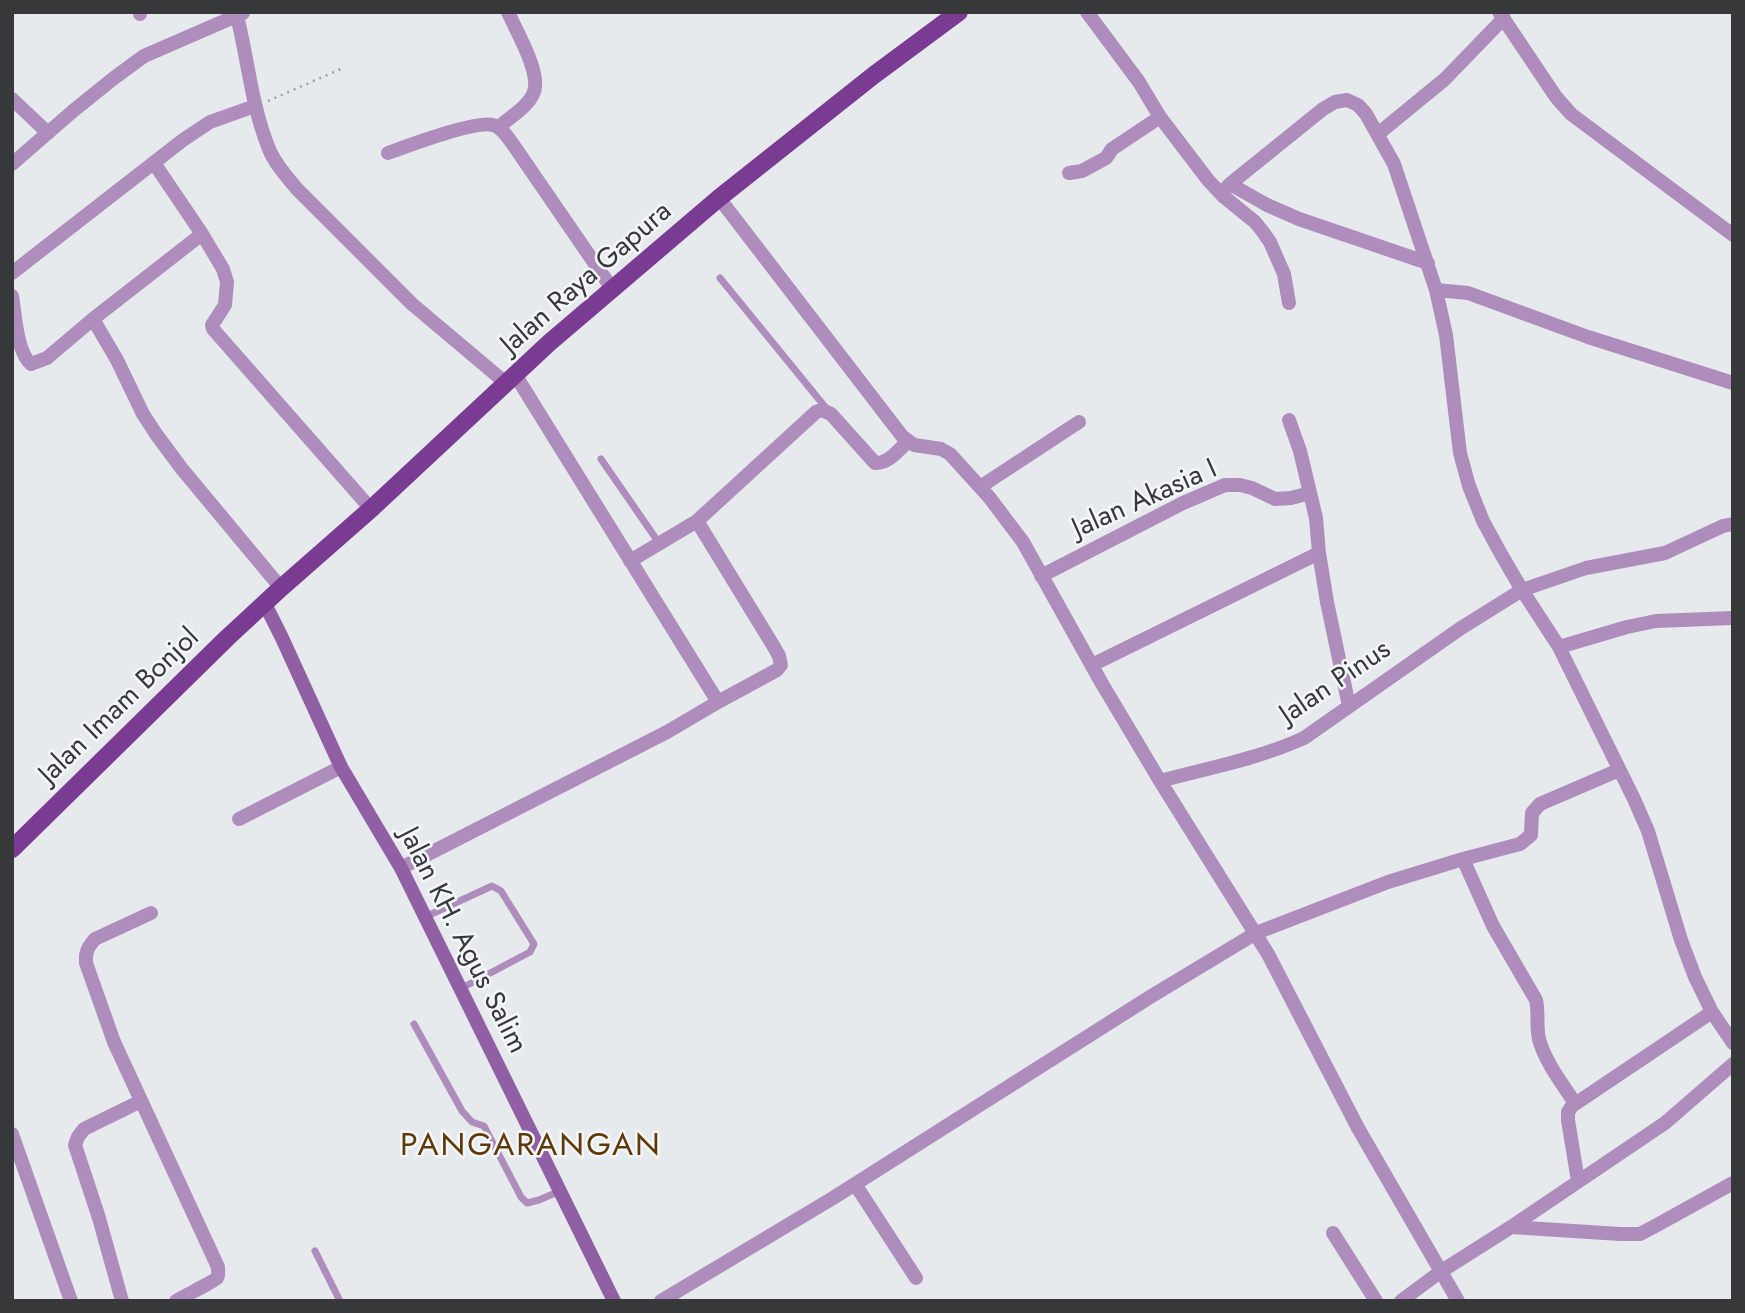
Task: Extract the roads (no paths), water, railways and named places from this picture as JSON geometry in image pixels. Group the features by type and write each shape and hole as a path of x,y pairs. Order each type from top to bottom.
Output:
{"main road":[{"name":"Jalan Raya Gapura","path":"265,604 549,343 719,198 874,75 959,12"},
{"name":"Jalan KH. Agus Salim","path":"265,604 341,766 401,868 614,1301"},
{"name":"Jalan Imam Bonjol","path":"12,849 265,604"}],"street":[{"path":"499,127 527,103 535,91 536,78 532,65 508,12"},
{"path":"1087,12 1139,82 1160,117 1208,180 1299,219 1428,264"},
{"path":"12,164 103,86 144,56 239,13 255,106 270,151 297,190 412,304 511,380 630,561 718,702"},
{"path":"1378,134 1445,79 1501,15 1556,97 1571,114 1733,235"},
{"path":"12,99 48,133"},
{"path":"1225,189 1335,102 1347,100 1358,105 1378,134 1394,164 1428,264 1447,335 1460,453 1469,486 1483,520 1522,590 1559,647 1648,831 1695,977 1712,1012 1733,1043"},
{"path":"12,273 183,140 210,122 255,106"},
{"path":"1069,173 1082,172 1106,158 1112,149 1160,117"},
{"path":"388,153 482,124 499,127 612,290"},
{"path":"154,163 223,269 227,293 225,305 212,323 213,329 371,509"},
{"path":"1225,189 1270,242 1284,274 1289,303"},
{"path":"719,198 902,436 914,445 941,449 950,454 1006,518 1023,542 1160,781 1281,977 1358,1128 1458,1301"},
{"path":"12,296 21,348 31,364 47,358 202,234"},
{"path":"1434,285 1468,292 1588,337 1733,383"},
{"path":"93,319 156,434 281,588"},
{"path":"630,561 697,521 816,412 822,410 831,414 875,463 886,461 908,441"},
{"path":"1289,420 1300,451 1316,518 1327,602 1349,706"},
{"path":"980,487 1079,422"},
{"name":"Jalan Akasia I","path":"1041,576 1182,503 1225,485 1252,488 1275,499 1310,493"},
{"path":"401,868 667,732 777,670 781,665 779,656 697,521"},
{"name":"Jalan Pinus","path":"1160,781 1252,757 1304,738 1461,628 1522,590 1587,568 1665,553 1733,524"},
{"path":"1092,665 1319,553"},
{"path":"1559,647 1656,621 1733,618"},
{"path":"239,819 341,766"},
{"path":"661,1301 855,1184 1255,933 1388,882 1520,844 1531,835 1532,813 1540,804 1619,770"},
{"path":"1463,859 1493,926 1536,1000 1540,1043 1575,1103"},
{"path":"151,914 95,939 85,953 114,1042 218,1267 219,1275 216,1279 176,1301"},
{"path":"1578,1181 1567,1120 1569,1110 1575,1103 1712,1012"},
{"path":"1401,1301 1440,1272 1664,1123 1733,1064"},
{"path":"122,1301 75,1145 84,1129 141,1101"},
{"path":"12,1134 71,1301"},
{"path":"1511,1227 1640,1234 1733,1183"},
{"path":"855,1184 916,1278"},
{"path":"1333,1233 1376,1301"}],"lane":[{"path":"720,278 831,414"},
{"path":"601,459 659,544"},
{"path":"425,917 492,886 501,891 534,944 530,952 460,989"},
{"path":"414,1024 462,1111 472,1122 484,1126 520,1197 527,1203 560,1191"},
{"path":"315,1251 340,1301"}],"district":[{"name":"PANGARANGAN","path":"531,1147"}]}
